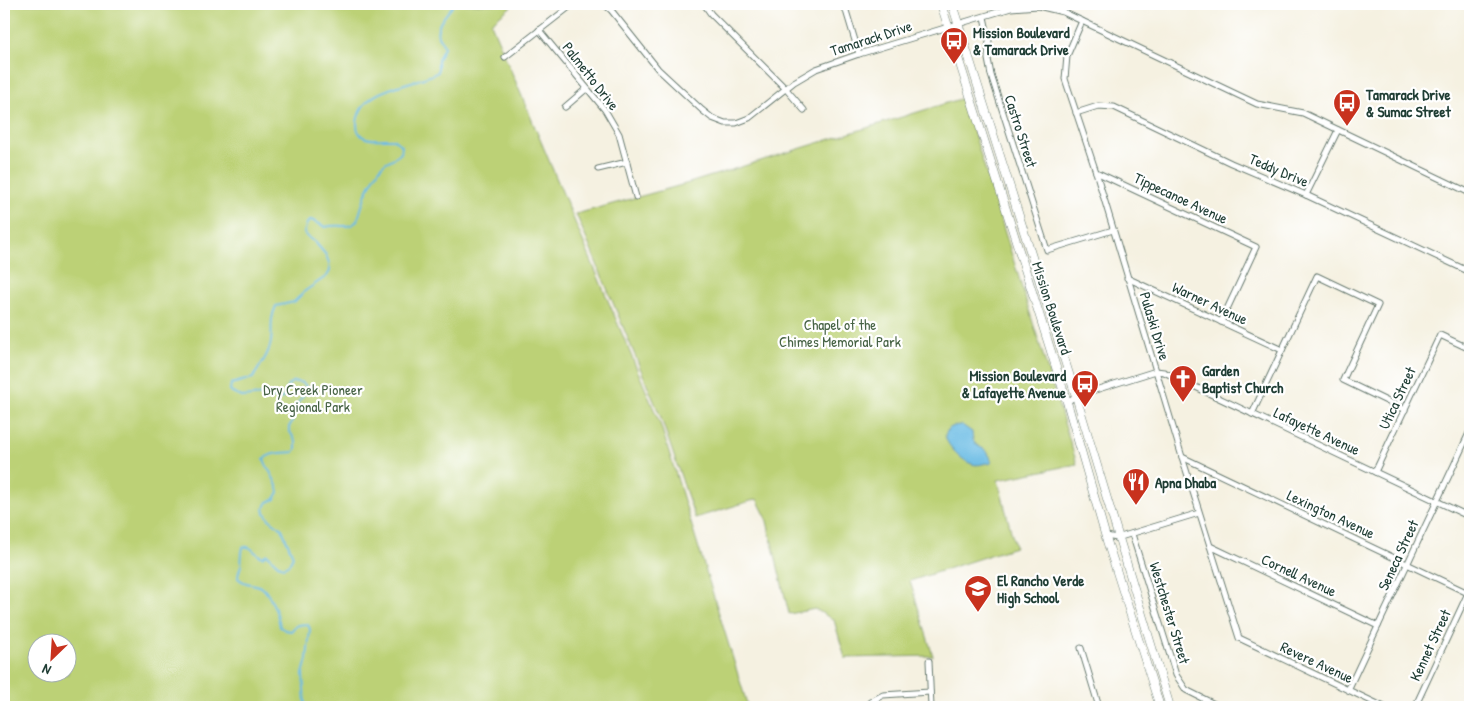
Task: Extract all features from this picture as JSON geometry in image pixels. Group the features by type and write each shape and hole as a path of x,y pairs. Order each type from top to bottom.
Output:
{"main road":[{"name":"Mission Boulevard","path":"941,4 1067,402 1106,536 1160,707"},
{"name":"Mission Boulevard","path":"952,4 1076,396 1170,707"}],"street":[{"path":"504,57 572,4"},
{"name":"Tamarack Drive","path":"604,4 611,10 658,70 712,118 725,123 736,123 748,118 786,89 816,70 859,54 1011,8 1038,5 1063,12 1257,104 1303,113 1470,192"},
{"path":"704,4 711,14 786,89 804,110"},
{"path":"844,4 859,54"},
{"name":"Castro Street","path":"984,17 989,40 988,59 990,75 1046,250 1113,230"},
{"name":"Pulaski Drive","path":"1082,21 1067,56 1065,79 1096,172 1239,638"},
{"name":"Palmetto Drive","path":"539,30 605,110 619,134 636,197"},
{"path":"565,107 586,89"},
{"name":"Teddy Drive","path":"1076,113 1098,106 1114,107 1470,272"},
{"path":"1306,195 1338,130"},
{"path":"598,169 627,162"},
{"name":"Tippecanoe Avenue","path":"1096,172 1256,247 1221,322"},
{"path":"1252,414 1317,276 1378,305 1343,380 1405,410"},
{"name":"Warner Avenue","path":"1127,278 1282,350"},
{"name":"Utica Street","path":"1375,472 1440,335 1470,349"},
{"path":"1067,402 1076,396 1156,371"},
{"name":"Lafayette Avenue","path":"1156,371 1164,372 1470,517"},
{"name":"Seneca Street","path":"1348,690 1470,431"},
{"name":"Lexington Avenue","path":"1182,457 1469,593"},
{"path":"1106,536 1118,538 1199,512"},
{"name":"Westchester Street","path":"1132,534 1176,675 1186,690 1220,707"},
{"name":"Cornell Avenue","path":"1210,546 1378,626"},
{"name":"Kennet Street","path":"1415,707 1469,593"},
{"name":"Revere Avenue","path":"1239,638 1384,707"},
{"path":"1081,648 1099,707"},
{"path":"929,661 931,707"},
{"path":"868,707 870,702 883,695 930,692"}],"green space":[{"name":"Dry Creek Pioneer Regional Park","path":"4,4 514,4 491,23 661,426 748,707 4,707"},
{"name":"Chapel of the Chimes Memorial Park","path":"963,98 1077,464 998,480 1015,547 910,581 933,656 845,658 834,620 815,609 789,614 766,517 757,499 695,518 661,418 576,214 689,183"}],"water":[{"path":"956,425 962,425 972,432 976,445 984,449 990,456 992,462 990,464 972,464 964,460 951,448 946,439 946,432"}],"waterway":[{"path":"303,707 305,703 303,674 307,659 310,629 308,625 299,625 291,631 280,627 276,610 263,588 246,583 238,578 243,547 251,548 262,557 267,554 278,565 284,567 289,564 293,556 282,529 269,519 265,513 264,508 268,502 275,499 279,492 264,459 274,454 294,452 296,449 296,442 289,427 293,420 295,407 307,390 302,383 292,382 288,385 283,398 278,399 263,395 242,397 230,390 231,384 253,378 265,359 270,346 272,317 276,306 294,302 305,291 327,276 330,271 326,255 304,233 307,223 311,220 326,227 349,226 356,222 366,192 382,165 401,153 402,146 393,139 370,139 360,135 357,123 361,111 368,101 378,94 438,72 438,60 444,47 438,36 438,27 454,4"}],"place":[{"name":"Mission Boulevard & Tamarack Drive","path":"954,65"},
{"name":"Tamarack Drive & Sumac Street","path":"1347,127"},
{"name":"Garden Baptist Church","path":"1183,403"},
{"name":"Mission Boulevard & Lafayette Avenue","path":"1085,408"},
{"name":"Apna Dhaba","path":"1136,506"},
{"name":"El Rancho Verde High School","path":"978,613"}]}
